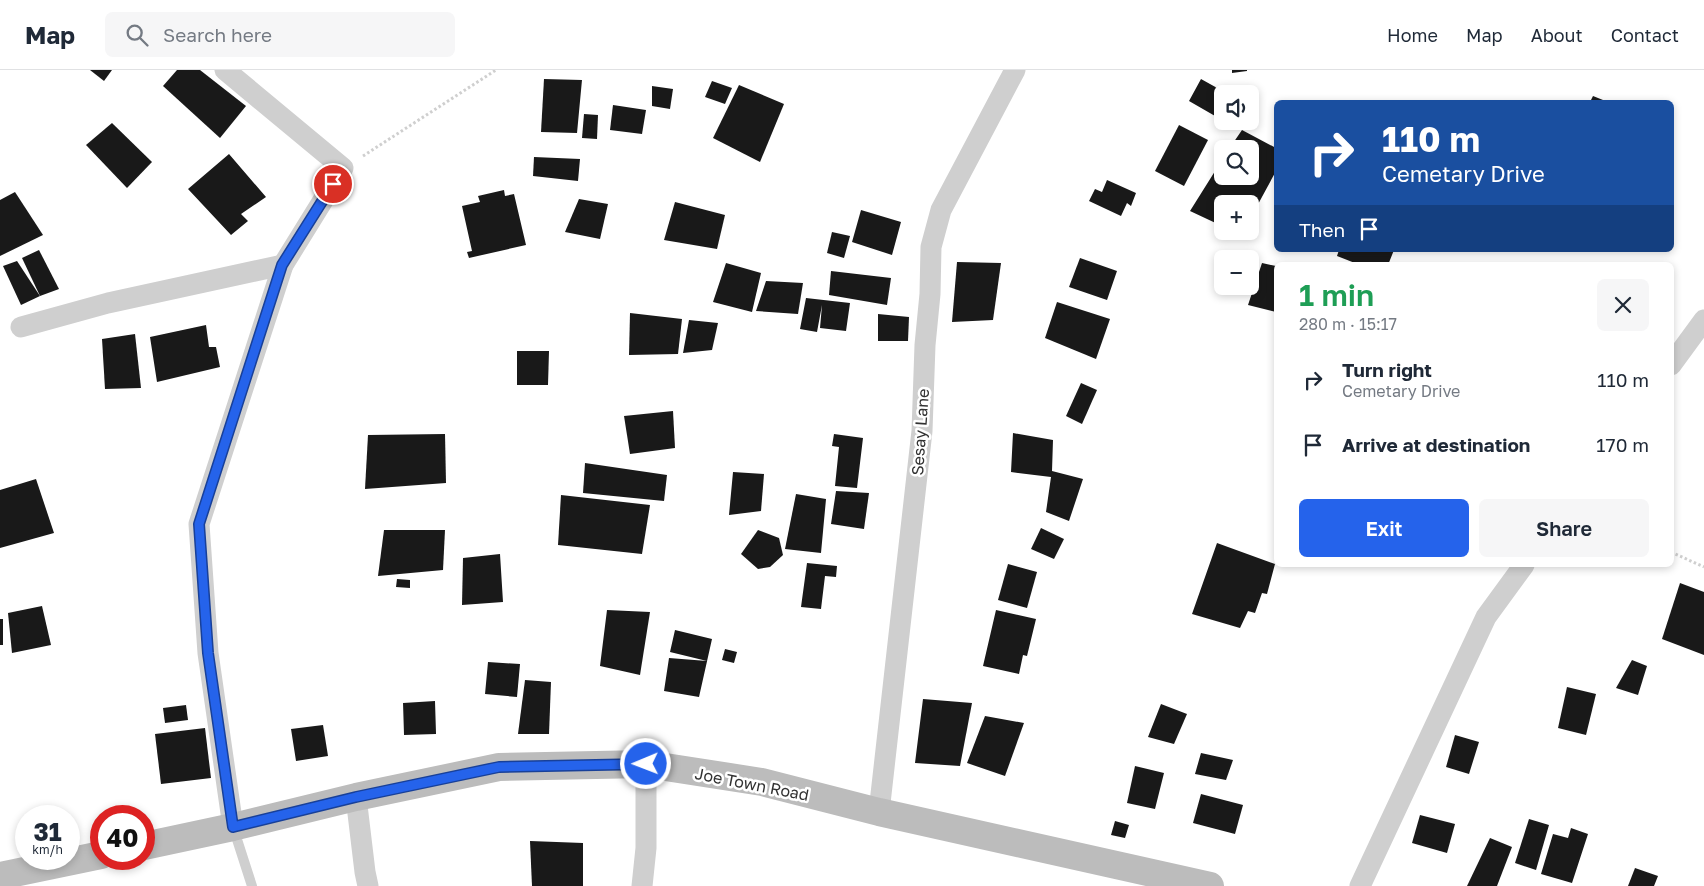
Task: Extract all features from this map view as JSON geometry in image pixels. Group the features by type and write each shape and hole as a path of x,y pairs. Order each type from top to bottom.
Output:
{"street":[{"path":"225,70 343,168 282,265 199,524 208,653 233,827"},
{"name":"Sesay Lane","path":"879,812 922,431 931,247 940,210 1015,70"},
{"path":"21,327 108,303 282,265"},
{"path":"1674,361 1704,320"},
{"path":"1360,886 1486,616 1523,567"},
{"path":"642,886 646,848 646,764"},
{"name":"Joe Town Road","path":"155,844 356,797 499,767 646,764 762,782 879,812 1210,886"},
{"path":"356,797 368,886"},
{"path":"0,876 90,856"}],"lane":[{"path":"233,827 252,886"}],"path":[{"path":"343,168 496,70"},
{"path":"1674,553 1704,567"}],"building":[{"path":"90,70 112,70 104,81"},
{"path":"177,70 200,70 246,106 220,138 163,86"},
{"path":"1232,70 1247,70 1247,71 1232,73"},
{"path":"544,79 582,80 577,133 541,132"},
{"path":"1201,79 1214,86 1214,115 1189,101"},
{"path":"712,81 732,88 725,104 705,97"},
{"path":"739,85 784,104 760,162 713,138"},
{"path":"652,86 673,89 670,109 652,106"},
{"path":"1593,96 1603,100 1591,100"},
{"path":"613,105 646,110 642,134 610,130"},
{"path":"584,114 598,115 597,139 582,138"},
{"path":"112,123 152,162 127,188 86,145"},
{"path":"1179,125 1208,140 1184,186 1155,171"},
{"path":"1242,130 1274,147 1274,175 1259,202 1259,195 1214,195 1214,222 1190,211 1214,173 1214,185 1259,185 1259,140 1235,140"},
{"path":"229,154 266,197 241,214 248,221 231,235 188,189"},
{"path":"534,157 580,159 578,181 533,176"},
{"path":"1107,180 1136,193 1131,206 1127,203 1121,216 1089,201 1095,189 1102,192"},
{"path":"504,190 505,196 514,194 526,245 469,258 467,252 472,251 462,206 480,202 478,196"},
{"path":"15,192 43,235 0,256 0,200"},
{"path":"579,199 608,204 600,239 565,232"},
{"path":"675,202 725,215 717,249 664,240"},
{"path":"861,210 901,222 892,255 852,242"},
{"path":"832,232 850,236 844,258 827,253"},
{"path":"39,250 59,289 40,296 22,258"},
{"path":"1338,252 1393,252 1389,262 1352,262 1337,256"},
{"path":"1080,258 1117,271 1107,300 1069,287"},
{"path":"17,261 40,296 21,305 3,266"},
{"path":"957,262 1001,263 993,320 952,322"},
{"path":"726,263 761,273 752,312 713,302"},
{"path":"1262,263 1274,266 1274,312 1248,305 1251,295 1259,295 1259,272"},
{"path":"831,271 891,278 887,305 829,295"},
{"path":"766,281 803,283 798,314 756,311"},
{"path":"806,298 850,303 846,331 820,328 822,305 817,332 800,329"},
{"path":"1057,302 1110,319 1096,359 1045,338"},
{"path":"630,313 682,319 678,354 629,355"},
{"path":"878,314 909,317 908,341 878,341"},
{"path":"689,320 718,323 712,350 683,353"},
{"path":"206,325 209,347 216,347 220,367 157,382 150,337"},
{"path":"135,334 141,388 105,389 102,339"},
{"path":"517,351 549,351 548,385 517,385"},
{"path":"1081,383 1097,390 1082,424 1066,416"},
{"path":"673,411 675,448 630,454 624,416"},
{"path":"1013,433 1053,440 1052,471 1083,479 1069,521 1046,512 1051,477 1011,472"},
{"path":"445,434 446,483 365,489 368,435"},
{"path":"834,434 863,438 857,488 835,486 839,447 832,446"},
{"path":"585,463 667,475 664,501 583,493"},
{"path":"733,472 764,474 761,511 729,515"},
{"path":"36,479 54,533 0,548 0,490"},
{"path":"836,491 869,493 864,529 831,524"},
{"path":"796,494 826,499 821,553 785,549"},
{"path":"561,495 650,505 642,554 558,545"},
{"path":"1041,528 1064,539 1054,559 1031,549"},
{"path":"384,530 445,530 443,570 378,576"},
{"path":"758,530 779,538 783,555 770,567 758,569 741,554"},
{"path":"1217,543 1274,564 1267,594 1262,593 1255,613 1248,611 1240,628 1192,614"},
{"path":"500,554 503,602 462,605 463,558"},
{"path":"807,563 837,566 836,577 825,576 821,609 801,607"},
{"path":"1008,564 1037,572 1027,608 998,600"},
{"path":"397,579 410,580 410,588 396,587"},
{"path":"1680,583 1704,592 1704,655 1662,639"},
{"path":"42,606 51,645 12,653 8,613"},
{"path":"607,610 650,612 640,675 600,666"},
{"path":"996,610 1036,619 1027,656 1023,655 1019,674 983,666"},
{"path":"0,619 3,619 3,645 0,645"},
{"path":"675,630 712,639 699,697 664,691 669,658 707,661 670,652"},
{"path":"725,649 737,652 734,663 722,660"},
{"path":"1632,660 1647,666 1638,695 1616,688"},
{"path":"488,662 520,664 517,697 485,694"},
{"path":"525,680 551,682 549,734 518,734"},
{"path":"1567,687 1596,694 1586,735 1558,728"},
{"path":"923,699 972,703 960,766 915,763"},
{"path":"435,701 436,734 404,735 403,703"},
{"path":"1161,704 1187,714 1174,744 1148,737"},
{"path":"186,705 188,720 165,723 163,708"},
{"path":"985,716 1024,723 1005,776 967,763"},
{"path":"323,725 328,756 296,761 291,729"},
{"path":"205,728 211,778 161,784 155,734"},
{"path":"1455,735 1479,742 1469,774 1446,767"},
{"path":"1201,753 1233,760 1226,780 1195,774"},
{"path":"1135,766 1164,773 1155,809 1127,803"},
{"path":"1201,794 1243,805 1235,834 1193,823"},
{"path":"1420,815 1455,824 1447,853 1412,843"},
{"path":"1529,819 1549,825 1536,870 1515,863"},
{"path":"1115,821 1129,825 1125,838 1111,835"},
{"path":"1571,828 1588,834 1572,883 1541,874 1553,834 1568,838"},
{"path":"1490,838 1512,847 1497,886 1467,886"},
{"path":"530,841 583,843 583,886 532,886"},
{"path":"1635,868 1658,876 1654,886 1628,886"}],"route":[{"path":"333,184 282,265 199,524 208,653 233,827 356,797 499,767 646,764"}]}
